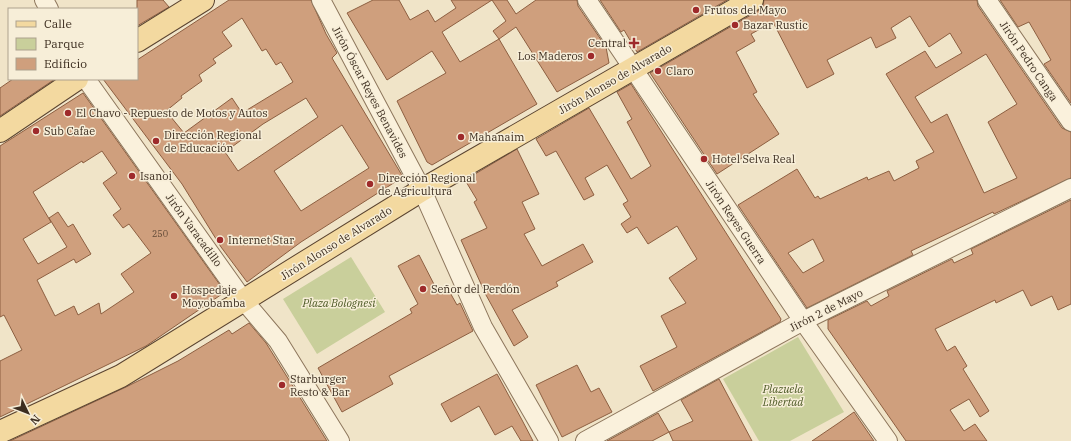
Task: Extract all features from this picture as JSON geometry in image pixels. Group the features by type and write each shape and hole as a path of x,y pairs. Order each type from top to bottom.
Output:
{"main road":[{"path":"138,40 204,0"},
{"name":"Jirón Alonso de Alvarado","path":"0,432 122,376 422,190 634,70 752,0"},
{"path":"0,131 76,80"}],"street":[{"name":"Jirón Óscar Reyes Benavides","path":"321,0 422,190 483,327 549,441"},
{"name":"Jirón Reyes Guerra","path":"587,0 803,321 888,441"},
{"name":"Jirón Pedro Canga","path":"987,0 1071,122"},
{"name":"Jirón Varacadillo","path":"87,80 244,300 278,341 340,441"},
{"name":"Jirón 2 de Mayo","path":"585,441 803,321 1071,188"}],"green space":[{"name":"Plaza Bolognesi","path":"351,257 385,312 317,354 283,299"},
{"name":"Plazuela Libertad","path":"798,337 844,412 790,441 759,441 723,379"}],"building":[{"path":"137,0 163,0 169,7 138,25"},
{"path":"229,0 311,0 326,34 337,53 332,58 403,177 301,242 247,282 221,247 182,184 104,80 138,80 138,59","holes":["242,18 262,51 266,49 276,65 281,62 293,82 242,113 232,98 184,133 166,111 182,98 181,96 202,81 199,75 216,63 213,59 232,46 222,32","306,98 318,117 238,171 225,152 263,124","342,125 369,168 301,211 274,171"]},
{"path":"373,0 399,0 410,20 428,10 435,22 456,8 451,0 492,0 442,32 460,62 499,39 537,104 432,165 427,162 397,101 446,73 432,51 387,80 347,13"},
{"path":"492,0 507,0 516,14 536,0 577,0 578,6 606,47 609,63 557,92 516,27 499,39 493,31 506,21"},
{"path":"600,0 727,0 637,52 624,30 621,32"},
{"path":"764,0 977,0 978,6 1062,128 1071,132 1071,178 994,214 993,212 911,251 913,255 807,308 738,205 797,169 815,198 818,196 820,199 867,177 868,180 889,171 894,181 919,168 916,161 934,152 886,74 925,51 936,68 962,53 950,33 929,47 910,16 891,28 896,38 876,48 871,37 827,60 834,74 807,88 773,22 751,34 755,41 736,52 757,92 753,94 779,134 717,174 650,73 758,11 763,6","holes":["986,54 1017,104 988,122 1017,178 984,193 947,114 931,123 915,97","813,239 824,261 803,273 788,253"]},
{"path":"1000,0 1071,0 1071,103 1044,64 1051,60 1029,22 1018,27"},
{"path":"12,80 54,80 0,116 0,88"},
{"path":"631,84 781,319 780,322 653,391 640,366 677,347 661,316 686,303 669,278 697,259 677,226 648,244 637,227 627,233 621,224 631,217 623,204 628,201 607,165 585,178 594,195 584,200 556,151 546,156 536,139 589,108 631,179 651,166 627,122 632,119 617,92"},
{"path":"83,93 225,292 146,346 0,417 0,361 22,350 4,315 0,317 0,146","holes":["102,151 117,173 103,183 121,209 113,215 123,228 129,224 151,253 121,274 134,292 101,314 99,303 78,315 74,306 55,316 37,280 74,259 76,263 91,254 73,224 68,227 58,212 49,218 67,247 38,264 23,239 51,222 33,192 82,161 83,163"]},
{"path":"517,149 539,194 522,202 535,229 524,234 542,266 583,244 593,262 556,282 558,286 512,310 528,337 514,346 486,295 461,240 487,228 474,202 477,200 465,180"},
{"path":"1071,200 1071,304 1058,310 1052,296 1031,306 1023,290 996,303 995,300 935,329 947,351 955,346 967,366 963,369 989,411 980,417 969,399 950,410 964,431 975,424 987,441 906,441 828,329 828,320 867,301 871,306 889,296 887,291 952,259 954,263 973,254 971,249"},
{"path":"419,255 439,294 448,289 457,305 460,303 473,331 389,376 393,384 342,412 318,368 412,313 410,309 418,304 398,266"},
{"path":"249,323 266,343 327,441 10,441 126,387 178,361 229,330 232,334"},
{"path":"577,365 591,392 599,388 612,412 562,437 536,385"},
{"path":"497,374 533,441 521,441 512,426 495,435 479,406 451,422 441,404"},
{"path":"719,379 752,441 673,441 669,432 693,421 681,400"},
{"path":"854,412 874,441 812,441 840,422"},
{"path":"658,413 669,432 652,441 607,441"}],"place":[{"name":"Frutos del Mayo","path":"696,10"},
{"name":"Bazar Rustic","path":"735,25"},
{"name":"Central","path":"634,43"},
{"name":"Los Maderos","path":"591,56"},
{"name":"Claro","path":"658,71"},
{"name":"El Chavo - Repuesto de Motos y Autos","path":"68,113"},
{"name":"Sub Cafae","path":"36,131"},
{"name":"Mahanaim","path":"461,137"},
{"name":"Dirección Regional de Educación","path":"156,141"},
{"name":"Hotel Selva Real","path":"704,159"},
{"name":"Isanoi","path":"132,176"},
{"name":"Dirección Regional de Agricultura","path":"370,184"},
{"name":"Internet Star","path":"220,240"},
{"name":"Señor del Perdón","path":"423,289"},
{"name":"Hospedaje Moyobamba","path":"174,296"},
{"name":"Starburger Resto & Bar","path":"282,385"}]}
